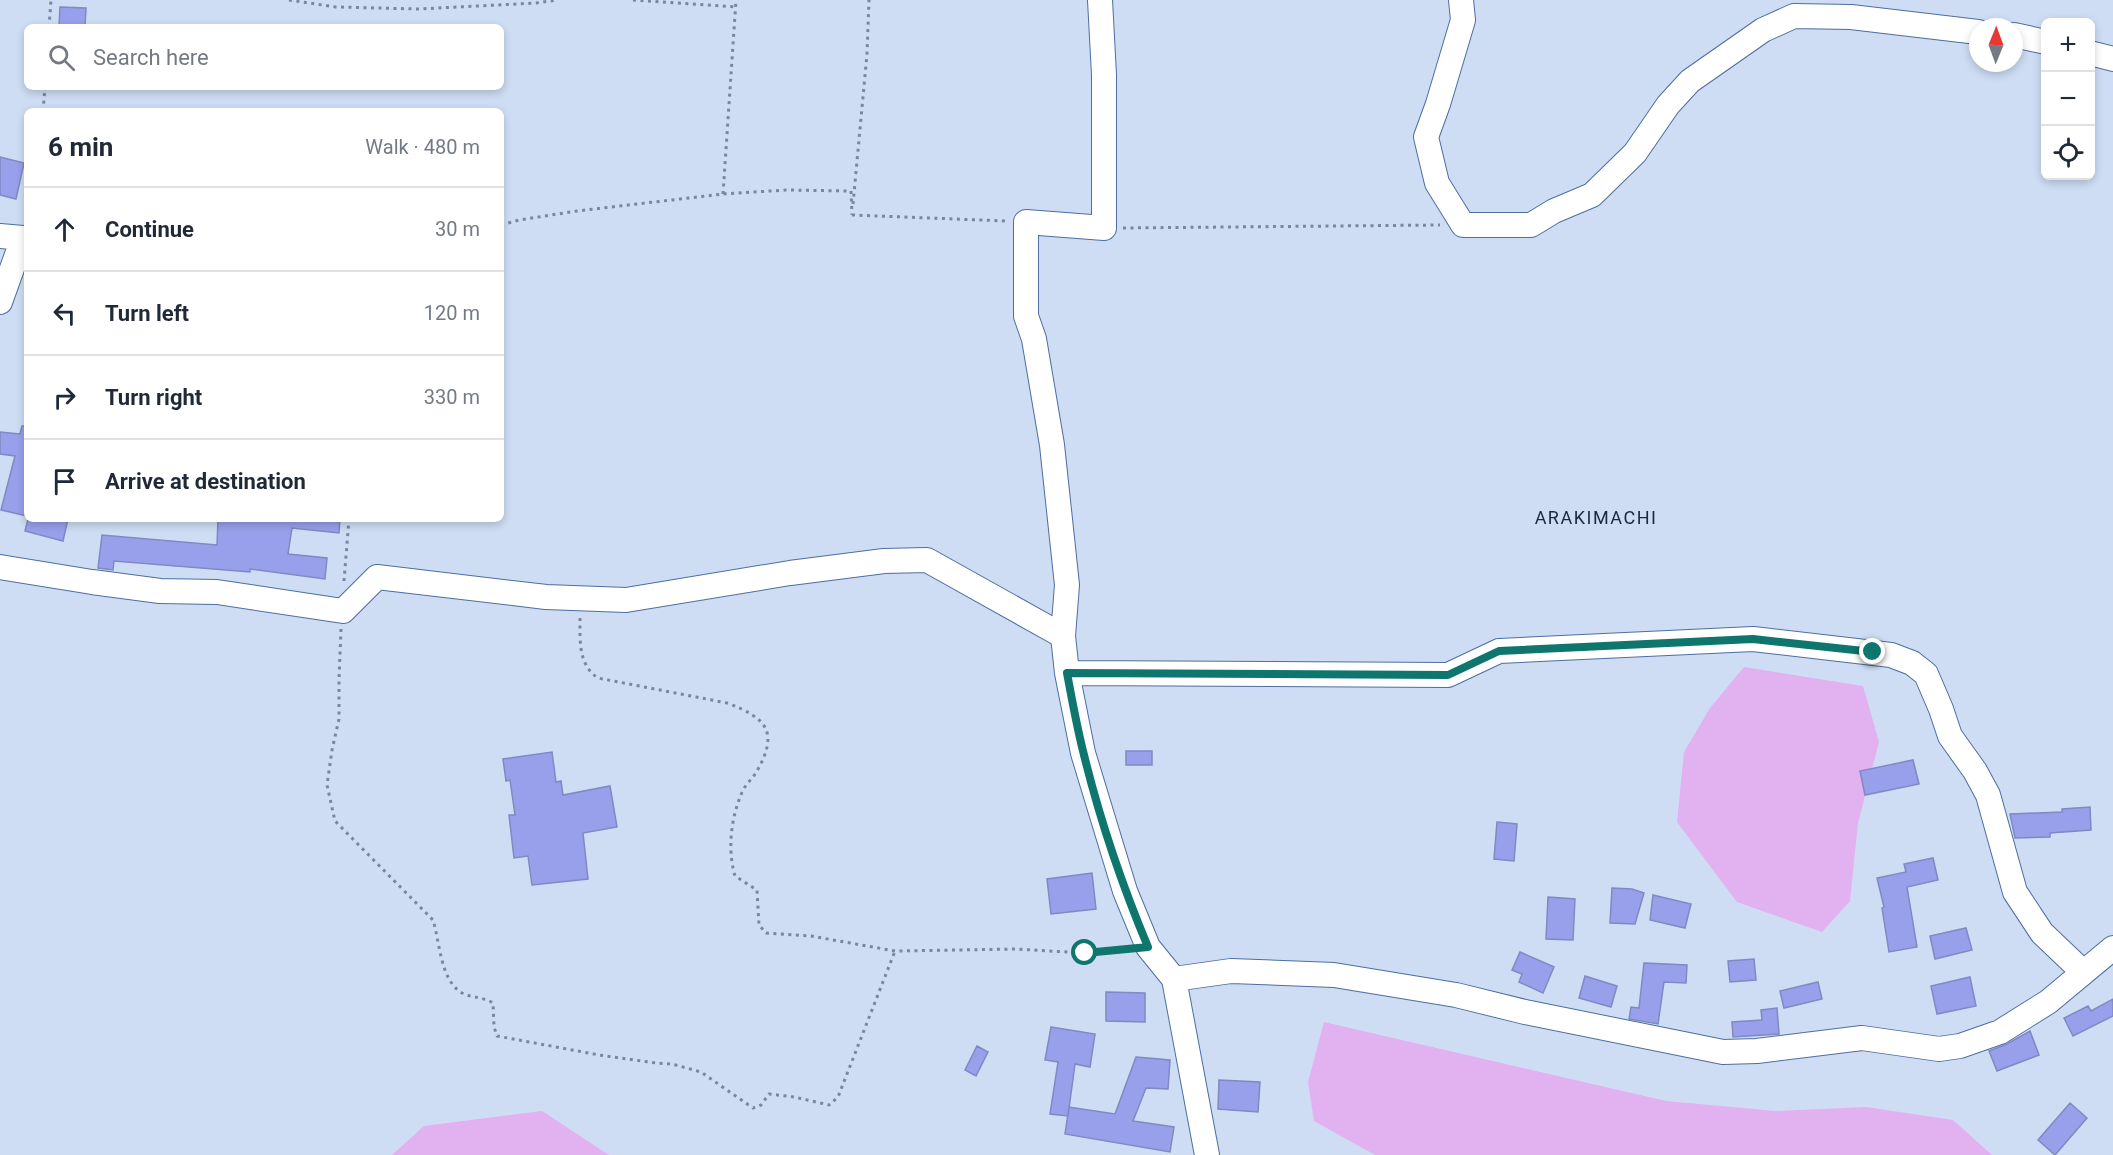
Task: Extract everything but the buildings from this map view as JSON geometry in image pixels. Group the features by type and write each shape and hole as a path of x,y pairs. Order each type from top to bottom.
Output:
{"street":[{"path":"1100,0 1104,75 1104,228 1026,222 1026,316 1034,339 1052,445 1067,585 1063,636 1067,673 1083,753 1125,891 1148,947 1174,979 1207,1155"},
{"path":"1461,0 1463,20 1426,137 1437,183 1463,225 1530,225 1554,211 1592,195 1635,153 1668,105 1690,81 1763,30 1794,16 1851,17 1969,31"},
{"path":"2023,37 2041,41"},
{"path":"2095,54 2113,59"},
{"path":"0,236 23,238 0,302"},
{"path":"0,567 160,591 217,592 343,611 377,577 546,597 626,600 790,573 884,561 927,560 1063,636"},
{"path":"1067,673 1448,675 1499,651 1753,639 1891,656 1912,663 1926,674 1950,736 1975,771 1988,795 2015,892 2042,933 2083,972"},
{"path":"1174,979 1231,971 1334,975 1456,995 1549,1017 1723,1052 1740,1053 1862,1038 1939,1049 1960,1046 2000,1032 2048,1002 2113,948"}],"path":[{"path":"49,24 51,0"},
{"path":"290,0 336,8 420,9 558,0"},
{"path":"633,0 736,7"},
{"path":"723,194 736,0"},
{"path":"852,215 867,54 869,0"},
{"path":"43,108 45,90"},
{"path":"504,224 577,212 723,194 786,190 851,191 852,215"},
{"path":"852,215 1026,222"},
{"path":"1104,228 1463,225"},
{"path":"349,522 339,679 339,719 327,785 335,821 433,920 441,959 448,979 462,993 493,1003 494,1027 497,1036 599,1055 656,1064 672,1064 701,1072 753,1108 761,1105 769,1094 829,1105 838,1097 895,951"},
{"path":"580,598 581,647 586,666 591,674 598,678 632,686 727,703 746,710 759,720 767,731 769,741 767,752 755,774 745,786 734,821 730,861 735,876 757,890 759,925 766,933 812,936 895,951 1015,949 1085,953 1148,947"}],"shaded area":[{"path":"1744,667 1863,686 1879,742 1858,823 1850,901 1822,932 1737,902 1677,822 1684,752 1710,708"},
{"path":"1324,1022 1666,1101 1776,1111 1866,1107 1953,1120 1992,1155 1375,1155 1314,1121 1308,1082"},
{"path":"542,1111 609,1155 392,1155 424,1126"}],"district":[{"name":"ARAKIMACHI","path":"1596,517"}],"route":[{"path":"1085,953 1148,947 1125,891 1098,804 1083,753 1067,673 1448,675 1499,651 1753,639 1873,652"}]}
